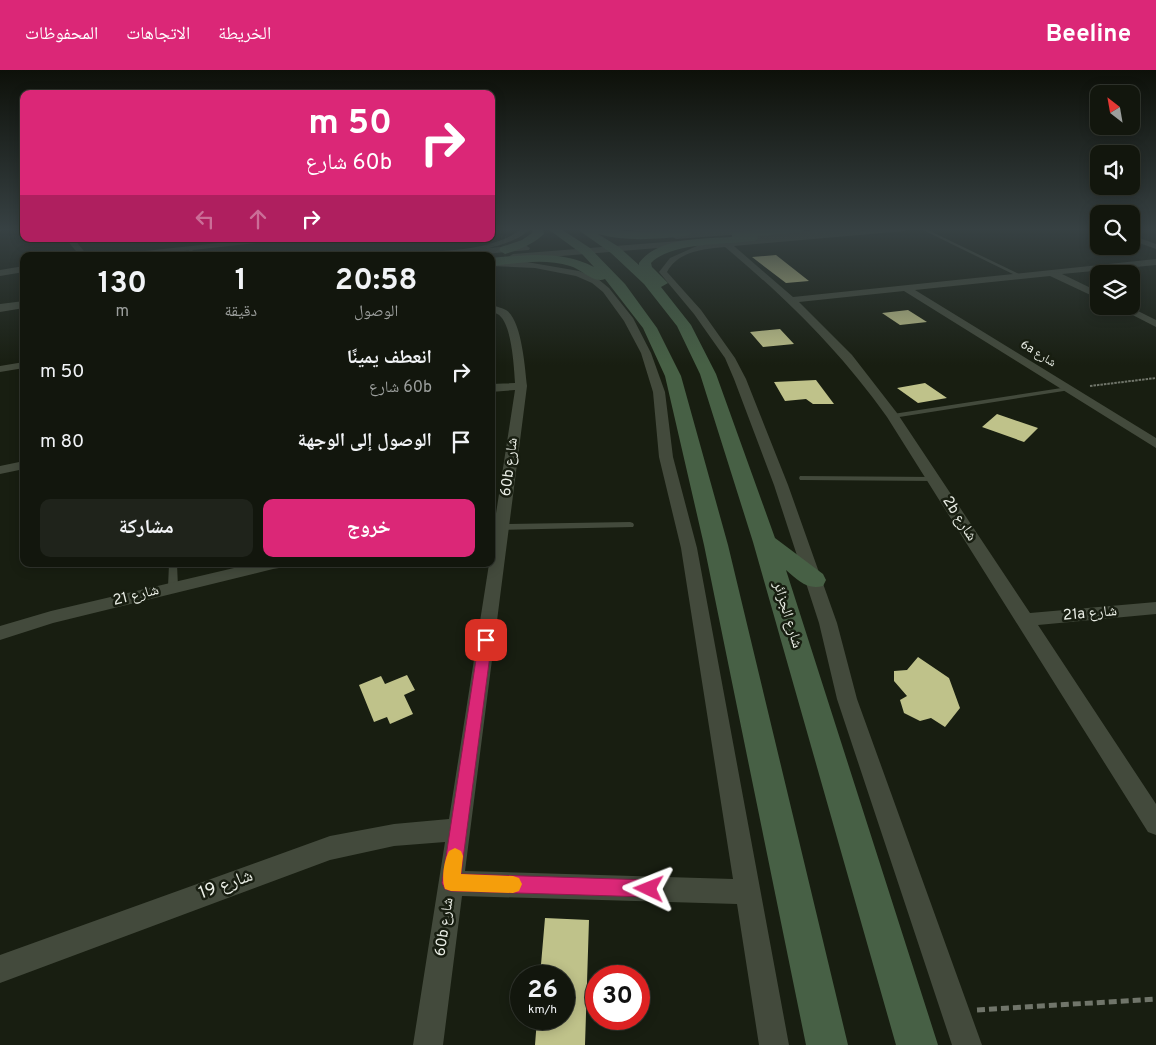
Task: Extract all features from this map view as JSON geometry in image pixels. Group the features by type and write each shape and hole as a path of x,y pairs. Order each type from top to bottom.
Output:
{"main road":[{"path":"597,274 620,296 634,305"},
{"name":"شارع الجزائر","path":"614,274 634,305 652,348 673,376 716,545 827,1045"},
{"name":"شارع الجزائر","path":"639,274 649,281 668,303 695,344 708,374 765,542 917,1045"},
{"path":"652,274 674,298 674,300 668,303"},
{"path":"765,542 814,580"}],"street":[{"path":"580,274 591,279 606,290 652,348 660,398 666,457 688,548 774,1045"},
{"path":"664,274 703,319 722,346 736,372 781,485 828,623 847,699 967,1045"},
{"name":"2b شارع","path":"761,274 791,300 840,349 893,416 1156,824"},
{"path":"791,300 1036,274"},
{"path":"1055,274 1090,292"},
{"name":"6a شارع","path":"906,288 1156,444"},
{"path":"0,308 20,305"},
{"name":"60b شارع","path":"495,310 508,317 514,336 521,386 495,543"},
{"path":"0,316 20,313"},
{"path":"1138,315 1156,324"},
{"path":"0,370 20,366"},
{"path":"495,388 521,386"},
{"path":"0,470 20,466"},
{"name":"شارع 21","path":"0,633 173,587 260,567"},
{"name":"60b شارع","path":"428,1045 492,567"},
{"name":"21a شارع","path":"1025,620 1156,608"},
{"name":"شارع 19","path":"0,970 330,848 374,837 408,832 458,830"},
{"path":"451,883 747,892"}],"lane":[{"path":"893,416 1068,389"},
{"path":"803,478 934,479"},
{"path":"497,527 630,525"},
{"path":"173,567 173,587"}],"path":[{"path":"1068,389 1156,378"},
{"path":"956,1011 1156,999"}],"building":[{"path":"775,274 801,274 809,281 786,283"},
{"path":"908,310 927,322 900,325 882,313"},
{"path":"780,329 794,344 763,347 750,332"},
{"path":"816,380 834,404 813,404 806,399 785,401 774,382"},
{"path":"925,383 947,398 918,403 897,388"},
{"path":"997,414 1038,428 1024,442 982,427"},
{"path":"918,657 949,678 960,708 945,727 931,718 920,721 904,713 900,700 907,696 894,681 894,671 907,670"},
{"path":"407,675 415,690 404,695 413,714 390,724 387,717 374,722 359,685 381,676 385,684"},
{"path":"545,918 589,920 588,965 585,965 585,1045 535,1045 536,1030 575,1030 575,965 541,965"}],"slow traffic":[{"path":"455,856 451,883 513,884"}],"route":[{"path":"486,640 451,883 649,889"}]}
